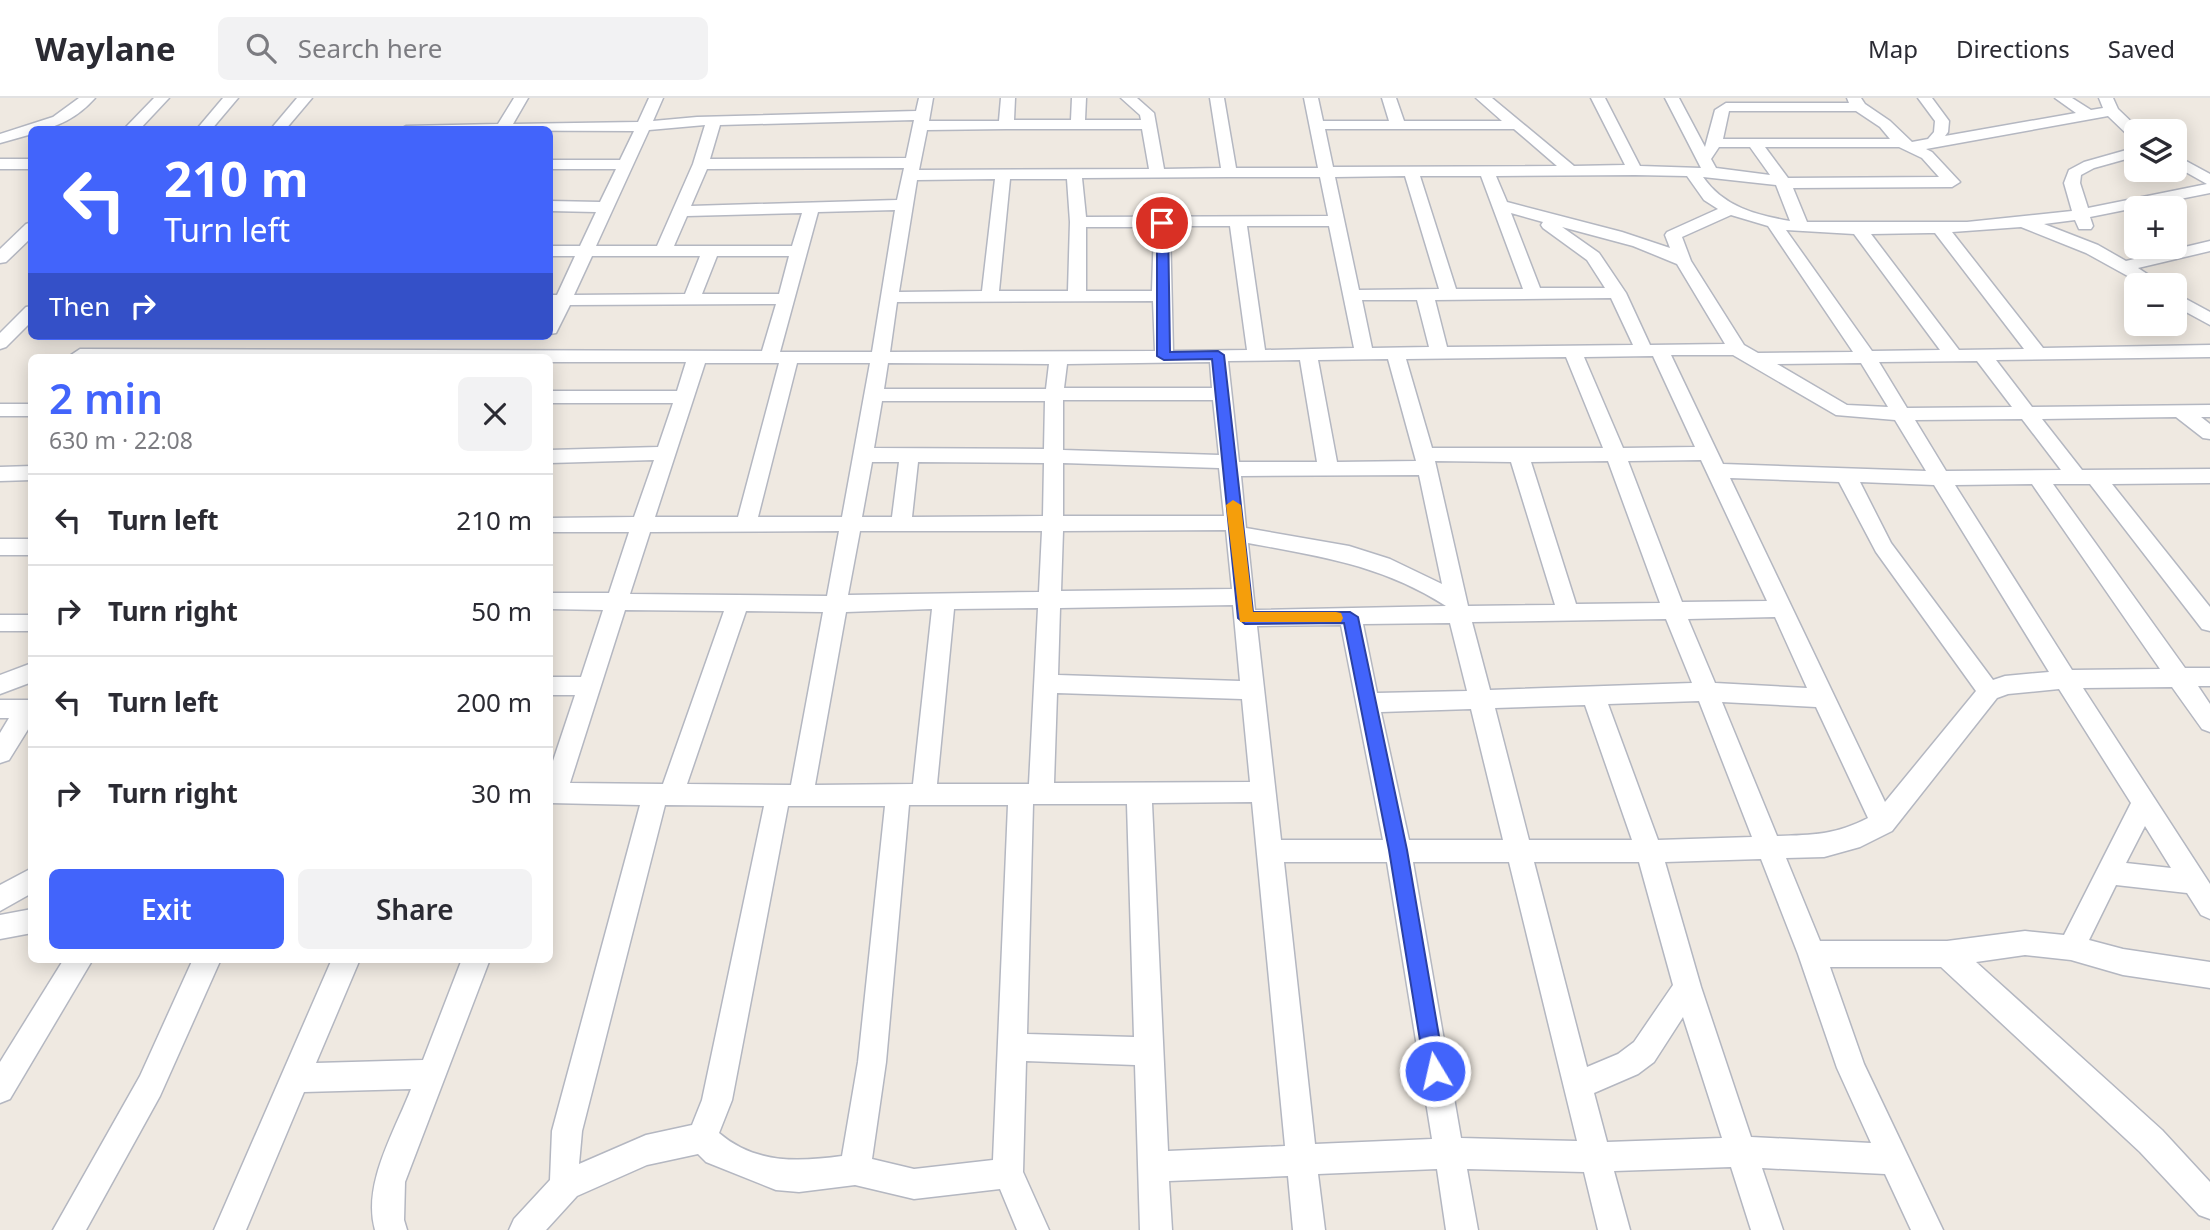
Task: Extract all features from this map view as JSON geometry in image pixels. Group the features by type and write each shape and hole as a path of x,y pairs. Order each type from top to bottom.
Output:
{"street":[{"path":"40,126 58,120 88,98"},
{"path":"134,126 162,98"},
{"path":"206,126 231,98"},
{"path":"280,126 305,98"},
{"path":"504,126 521,98"},
{"path":"833,117 838,98"},
{"path":"1006,125 1008,98"},
{"path":"1078,124 1079,98"},
{"path":"1128,98 1147,113 1157,173"},
{"path":"1217,98 1229,173"},
{"path":"1311,98 1364,353"},
{"path":"1389,98 1398,125"},
{"path":"1483,98 1570,170"},
{"path":"1598,98 1635,170"},
{"path":"1672,98 1707,165"},
{"path":"1925,98 1942,121 1941,132 1934,141"},
{"path":"2062,98 2090,115"},
{"path":"556,300 585,251 655,99 697,121"},
{"path":"701,164 911,169 1003,175 1690,171 1707,165 1783,182 1952,183 1927,155 1906,145 1857,102 1726,107 1722,110 1707,165"},
{"path":"1715,143 1906,145 2090,115 2108,104 2124,122"},
{"path":"553,127 643,126 697,121 923,113 1006,125 1149,125"},
{"path":"702,1138 720,1086 834,604 874,395 904,205 923,113"},
{"path":"664,250 701,164 713,121"},
{"path":"1318,125 1516,125"},
{"path":"0,139 28,130"},
{"path":"1754,143 1783,182 1801,227"},
{"path":"2092,249 2072,183 2078,169 2124,155"},
{"path":"0,164 28,164"},
{"path":"553,164 626,165"},
{"path":"2187,167 2210,180"},
{"path":"1690,171 1710,197 1732,209 1774,224 1859,229 1940,228 2023,222 2080,214 2210,188"},
{"path":"1410,172 1449,294"},
{"path":"1487,172 1533,293"},
{"path":"1074,174 1078,222 1077,297"},
{"path":"990,296 1003,175"},
{"path":"683,211 904,205"},
{"path":"1500,205 1538,218 1649,244 1683,261"},
{"path":"553,206 606,207"},
{"path":"770,356 801,250 810,208"},
{"path":"1732,209 1673,235 1683,261 1744,354 1843,411 1899,414 2210,411"},
{"path":"1538,218 1593,257 1651,350 1714,462 1883,823"},
{"path":"1078,222 1335,222"},
{"path":"1238,222 1257,355"},
{"path":"2023,222 2092,249 2136,273"},
{"path":"1162,223 1164,356"},
{"path":"1774,224 1867,358 1997,571 2210,907"},
{"path":"1940,228 2038,354"},
{"path":"1859,229 1954,356"},
{"path":"3,256 28,231"},
{"path":"2126,267 2210,246"},
{"path":"692,299 711,250"},
{"path":"553,251 801,250"},
{"path":"3,256 28,253"},
{"path":"1350,295 1617,293"},
{"path":"1425,295 1439,352"},
{"path":"890,298 1161,296"},
{"path":"556,300 786,299"},
{"path":"2187,304 2206,313"},
{"path":"0,343 28,315"},
{"path":"81,354 93,340"},
{"path":"1572,350 1616,455 1674,611 1812,954 1850,1068 1927,1230"},
{"path":"553,357 698,355 1059,358 1651,350 1867,358 2210,351"},
{"path":"1395,352 1426,461 1458,608 1614,1230"},
{"path":"1308,354 1328,468"},
{"path":"553,790 619,602 698,355"},
{"path":"1218,355 1261,792 1309,1230"},
{"path":"746,524 790,356"},
{"path":"1983,356 2210,623"},
{"path":"1033,1230 1008,1173 1011,1048 1031,794 1048,684 1054,395 1059,358"},
{"path":"874,395 1222,394"},
{"path":"553,397 685,397"},
{"path":"0,410 28,408"},
{"path":"2181,412 2210,433"},
{"path":"553,456 665,453"},
{"path":"862,455 1053,456 1229,466 1328,468 1519,456 1616,455 1846,475 2039,479 2210,476"},
{"path":"1519,456 1568,612"},
{"path":"901,525 909,457"},
{"path":"0,474 28,473"},
{"path":"1846,475 1882,547 1989,692"},
{"path":"2039,479 2210,722"},
{"path":"553,525 1053,524 1236,528 1382,564 1458,608"},
{"path":"16,547 28,534"},
{"path":"553,601 834,604 1049,598 1244,608 1350,617 1458,608 1568,612 1782,609"},
{"path":"855,1170 911,795 944,601"},
{"path":"566,1185 564,1161 567,1131 663,795 738,603"},
{"path":"1350,617 1398,850 1462,1230"},
{"path":"0,624 28,623"},
{"path":"0,685 28,674"},
{"path":"1269,851 1649,851 1824,846 1851,839 1883,823 1989,692 2005,685 2068,680 2210,677"},
{"path":"1048,684 1252,690"},
{"path":"553,686 590,686"},
{"path":"1368,704 1707,692 1824,698"},
{"path":"1593,696 1649,851 1686,987 1767,1230"},
{"path":"0,709 28,709"},
{"path":"0,754 28,711"},
{"path":"553,793 789,796 1261,792"},
{"path":"1139,793 1156,1230"},
{"path":"2071,948 2144,802"},
{"path":"2109,873 2194,883"},
{"path":"0,899 28,882"},
{"path":"0,927 28,922"},
{"path":"1812,954 1947,954 2025,943 2071,948 2123,962 2210,975"},
{"path":"1947,954 2151,1141 2210,1204"},
{"path":"0,1089 77,963"},
{"path":"69,1230 150,1086 199,963"},
{"path":"230,1230 344,963"},
{"path":"391,1230 388,1220 390,1182 474,963"},
{"path":"1577,1086 1628,1064 1644,1052 1686,987"},
{"path":"1011,1048 1148,1051"},
{"path":"295,1079 432,1074"},
{"path":"525,1230 566,1185 646,1150 702,1138"},
{"path":"702,1138 717,1151 776,1175 799,1177 855,1170 914,1184 1008,1173"},
{"path":"1153,1167 1449,1153 1595,1157 1741,1152 1894,1159"}],"slow traffic":[{"path":"1233,505 1245,618 1336,618"}],"route":[{"path":"1162,223 1164,356 1218,355 1245,618 1350,617 1398,850 1435,1071"}]}
